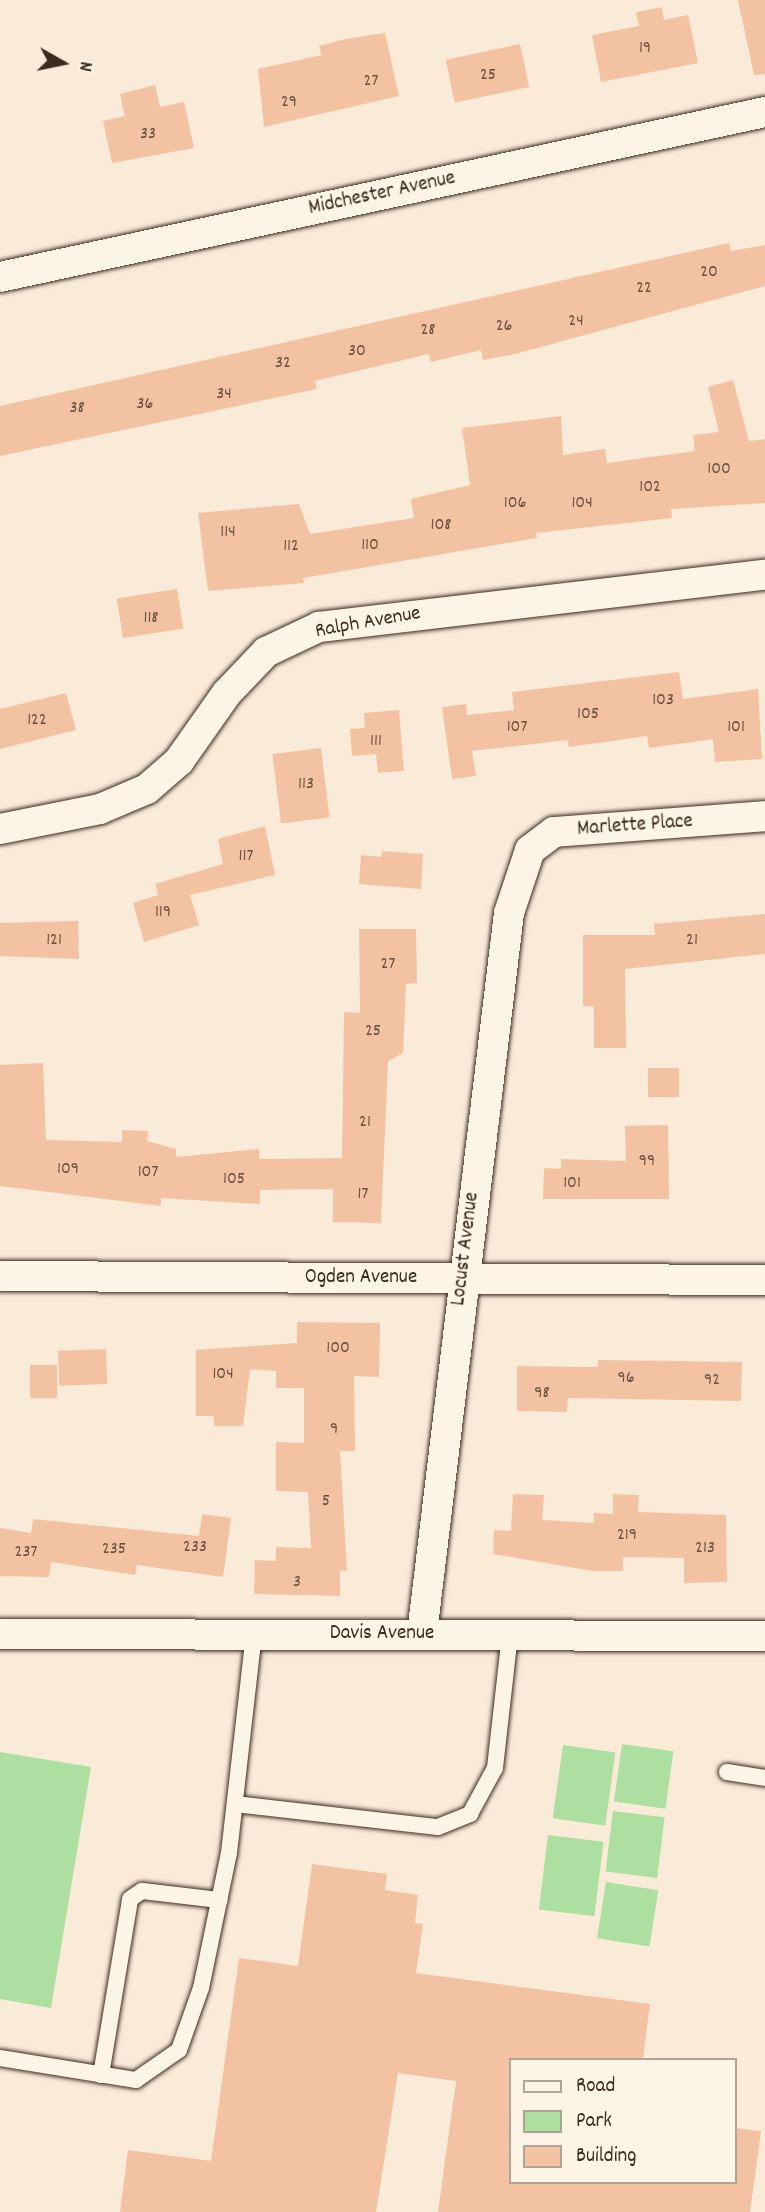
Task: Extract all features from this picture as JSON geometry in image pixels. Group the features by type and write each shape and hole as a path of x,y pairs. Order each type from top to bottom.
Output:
{"street":[{"name":"Midchester Avenue","path":"0,277 765,112"},
{"name":"Ralph Avenue","path":"0,829 100,809 147,789 179,761 227,693 266,652 319,627 765,575"},
{"name":"Marlette Place","path":"524,867 530,850 554,832 765,816"},
{"name":"Locust Avenue","path":"422,1634 462,1279 509,913 524,867"},
{"name":"Ogden Avenue","path":"0,1276 765,1280"},
{"name":"Davis Avenue","path":"0,1634 765,1636"}],"lane":[{"path":"235,1804 438,1828 470,1814 495,1768 510,1634"},
{"path":"0,2058 136,2080 178,2050 201,1988 219,1900 235,1804 254,1635"},
{"path":"727,1772 765,1778"},
{"path":"101,2075 130,1899 142,1891 219,1900"}],"green space":[{"path":"622,1744 673,1751 665,1809 614,1801"},
{"path":"563,1745 615,1752 605,1826 553,1818"},
{"path":"0,1752 91,1767 51,2008 0,1999"},
{"path":"613,1811 665,1817 657,1878 606,1872"},
{"path":"548,1835 604,1842 594,1916 539,1909"},
{"path":"606,1882 658,1890 649,1947 597,1938"}],"building":[{"path":"738,0 765,0 765,74 754,75"},
{"path":"662,7 664,20 688,15 698,63 601,82 592,35 639,26 636,12"},
{"path":"385,33 399,96 264,127 258,69 322,55 319,46"},
{"path":"520,44 529,87 455,103 446,60"},
{"path":"155,85 160,107 184,102 194,148 112,163 103,121 125,116 120,94"},
{"path":"729,243 731,251 765,245 765,286 515,354 483,360 481,350 431,362 429,354 315,381 317,389 0,456 0,406"},
{"path":"733,380 749,441 765,439 765,503 671,509 672,518 536,533 537,538 303,578 304,583 208,591 198,513 299,504 310,534 414,518 411,499 470,485 462,428 561,416 563,455 605,449 607,463 695,451 693,435 719,432 708,387"},
{"path":"177,589 183,629 123,638 117,599"},
{"path":"679,672 683,699 758,689 762,759 715,762 713,739 649,748 647,736 569,747 568,740 472,751 476,776 452,779 442,707 466,704 467,715 514,710 512,692"},
{"path":"66,693 76,730 0,749 0,709"},
{"path":"399,710 404,771 378,773 376,754 352,756 350,729 365,728 364,713"},
{"path":"321,748 330,817 281,823 272,754"},
{"path":"265,826 275,875 190,895 199,925 144,942 133,903 158,895 155,884 223,864 218,839"},
{"path":"382,851 423,854 421,889 359,884 361,855 381,857"},
{"path":"765,914 765,954 625,969 626,1048 594,1048 594,1006 583,1006 583,935 655,935 654,924"},
{"path":"78,921 79,959 0,956 0,923"},
{"path":"359,929 416,929 417,983 406,984 403,1053 388,1061 381,1223 333,1222 333,1189 260,1190 260,1204 161,1198 161,1206 0,1186 0,1065 43,1063 46,1140 122,1142 122,1130 148,1131 147,1141 176,1149 176,1157 259,1149 259,1159 342,1158 344,1012 360,1013"},
{"path":"648,1068 679,1068 679,1097 648,1097"},
{"path":"668,1125 669,1199 543,1199 544,1168 561,1169 561,1159 626,1161 625,1126"},
{"path":"297,1322 380,1323 379,1377 354,1376 355,1451 340,1451 347,1571 340,1570 340,1596 254,1594 255,1560 276,1561 276,1547 311,1548 308,1492 276,1491 276,1442 304,1443 304,1388 276,1388 276,1371 250,1369 243,1426 214,1426 214,1416 196,1416 196,1350 297,1343"},
{"path":"106,1349 107,1384 59,1386 58,1351"},
{"path":"598,1360 742,1362 741,1401 568,1398 567,1412 517,1411 517,1366 598,1367"},
{"path":"30,1365 57,1365 57,1398 30,1398"},
{"path":"513,1494 544,1495 542,1520 594,1523 594,1513 613,1514 613,1494 639,1495 638,1512 726,1515 727,1582 684,1583 684,1558 623,1557 623,1571 593,1571 493,1554 494,1530 511,1531"},
{"path":"202,1514 231,1518 223,1577 137,1565 135,1575 51,1562 49,1577 0,1576 0,1528 31,1533 33,1519 199,1536"},
{"path":"312,1864 387,1874 385,1890 418,1895 415,1923 423,1924 416,1973 650,2004 643,2058 510,2058 510,2184 737,2184 737,2128 761,2131 750,2212 438,2212 456,2081 398,2073 376,2212 120,2212 128,2150 211,2161 239,1958 298,1966"}]}
